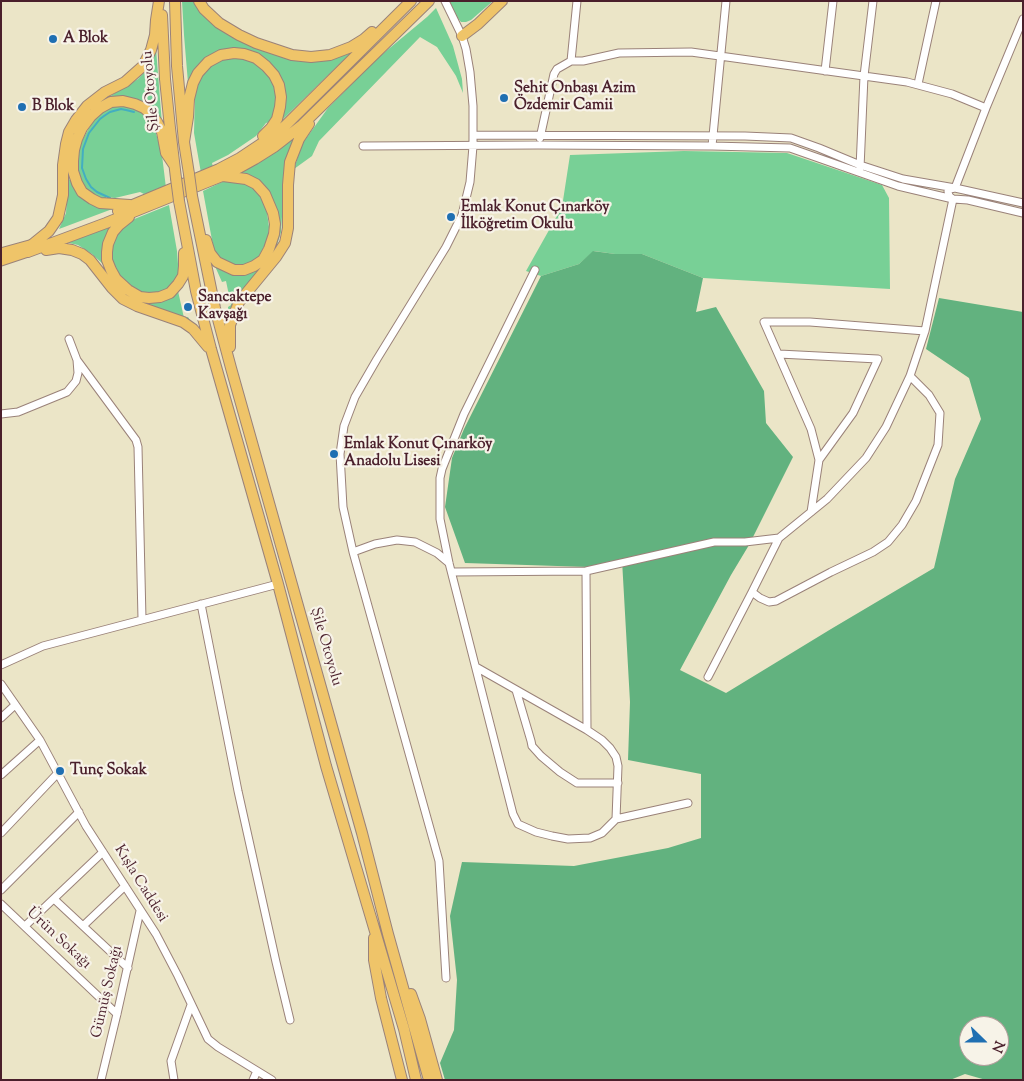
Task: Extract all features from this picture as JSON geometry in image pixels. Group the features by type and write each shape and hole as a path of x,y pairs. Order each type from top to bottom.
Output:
{"highway":[{"name":"Şile Otoyolu","path":"161,1 165,79 174,165 200,309 278,584 326,766 404,1028 416,1080"},
{"path":"30,248 49,231 58,218 63,195 63,165 69,132 87,106 105,92 125,82 143,66 152,50 161,1"},
{"path":"175,1 177,66 184,142 197,222 214,258 234,270 244,270 263,260 269,249 274,234 273,213 265,194 256,184 246,179 222,176"},
{"path":"199,1 204,9 219,23 238,35 272,49 292,55 311,57 330,55 351,47 397,15"},
{"path":"186,238 183,276 170,293 160,297 140,297 128,290 116,279 107,260 108,244 113,232 134,208 219,169 267,140 285,126 411,1"},
{"path":"462,36 478,24 502,1"},
{"path":"30,248 110,215 222,176 274,147 301,126 425,5"},
{"path":"184,142 189,99 198,73 208,62 221,55 244,54 256,58 274,75 279,85 281,96 277,118 271,128 248,148 240,158"},
{"path":"231,368 230,325 234,313 239,302 276,257 285,243 288,228 290,162 294,149 305,129 331,97"},
{"path":"134,208 100,203 82,192 76,183 72,161 74,150 82,128 91,116 111,102 123,101 144,108 151,114 162,132 166,152 174,165"},
{"name":"Şile Otoyolu","path":"197,222 215,308 231,368 362,832 428,1080"},
{"path":"30,248 58,248 82,254 90,260 123,299 137,306 183,322 211,349"},
{"path":"375,930 374,960 381,998 402,1080"},
{"path":"388,934 420,1019 437,1080"}],"main road":[{"path":"1,253 30,248"},
{"path":"1,261 30,248"}],"street":[{"path":"445,1 462,36 470,72 473,106 470,182 462,215 446,247 355,397 344,426 340,454 343,507 353,552 439,862 446,978"},
{"path":"572,61 577,1"},
{"path":"712,146 726,1"},
{"path":"825,71 833,1"},
{"path":"860,173 864,76 873,1"},
{"path":"918,84 936,1"},
{"path":"955,188 1023,19"},
{"path":"538,145 554,74 558,69 572,61 583,61 620,53 690,52 918,84 952,94 986,108"},
{"path":"473,135 744,136 791,138 903,178 1023,203"},
{"path":"363,146 538,145 790,148 898,186 1023,213"},
{"path":"953,199 950,198 948,193 950,189 955,188"},
{"path":"708,676 779,538 827,498 866,458 886,427 910,376 925,331 953,199"},
{"path":"535,270 464,414 440,478 440,519 449,563 510,804 518,824 536,832 568,839 590,838 602,833 616,819 688,803"},
{"path":"811,512 819,460 811,430 764,322 810,322 925,331"},
{"path":"69,339 77,360 136,440 138,447 142,619"},
{"path":"779,354 878,359 853,413 819,460"},
{"path":"1,414 18,412 67,392 76,381 77,360"},
{"path":"752,592 769,602 776,601 873,552 888,542 902,525 916,501 938,445 940,413 929,395 910,376"},
{"path":"452,572 586,571 714,542 745,542 779,538"},
{"path":"353,552 376,544 397,540 415,542 437,553 449,563"},
{"path":"586,571 587,730"},
{"path":"1,665 43,646 278,584"},
{"path":"201,604 238,791 290,1020"},
{"path":"476,667 587,730 610,748 616,757 618,766 616,819"},
{"name":"Kışla Caddesi","path":"1,684 40,740 86,826 156,934 208,1039 272,1080"},
{"path":"516,690 530,741 541,756 577,783 618,783"},
{"path":"1,718 15,705"},
{"path":"1,775 40,740"},
{"path":"1,833 58,774"},
{"path":"1,890 79,812"},
{"path":"25,926 103,852"},
{"path":"83,926 125,886"},
{"path":"54,898 128,968"},
{"name":"Ürün Sokağı","path":"1,904 118,1014"},
{"name":"Gümüş Sokağı","path":"101,1080 118,1014 140,911"},
{"path":"174,1080 171,1061 192,1006"},
{"path":"252,1080 257,1071"}],"green space":[{"path":"182,1 195,1 198,6 281,56 354,50 279,123 281,78 269,62 260,56 233,49 188,83"},
{"path":"448,1 493,1 471,20 461,22"},
{"path":"436,8 453,46 462,79 463,93 456,76 437,47 420,37 319,141 312,156 294,169 302,144 328,108 379,57"},
{"path":"156,49 162,124 152,108 140,100 117,97 104,100 138,79 151,65 149,64"},
{"path":"237,57 247,59 267,72 276,91 277,102 274,113 270,122 266,123 256,136 228,155 212,163 213,167 201,173 194,133 195,92 198,80 216,62 225,58"},
{"path":"122,106 140,110 154,126 162,155 166,188 144,194 140,192 115,198 106,197 106,199 94,195 82,183 77,165 78,151 95,119 103,111"},
{"path":"297,135 284,186 281,232 277,245 267,260 276,208 239,174 265,159"},
{"path":"684,151 787,153 882,185 889,198 890,289 703,278 642,254 615,254 594,251 579,264 541,276 526,271 562,207 570,155"},
{"path":"71,179 115,208 59,229 66,213 68,180"},
{"path":"236,180 255,189 266,206 269,227 268,240 259,256 251,263 241,266 229,263 214,251 203,191 222,182"},
{"path":"169,205 177,251 179,277 175,284 164,292 146,294 138,292 129,286 115,269 110,255 115,235 127,222"},
{"path":"115,223 104,265 78,245 65,242"},
{"path":"593,251 615,254 642,254 703,278 696,312 716,307 764,391 766,423 793,457 749,545 680,670 726,693 934,568 955,479 981,419 969,378 926,349 939,298 1023,312 1023,1080 986,1080 965,1074 950,1080 445,1080 440,1063 454,1030 457,980 450,916 462,862 574,866 668,848 701,838 701,774 628,760 630,702 622,560 588,567 465,563 445,507 452,458 464,429 541,276 579,264"},
{"path":"267,260 228,318 228,307 231,305 226,281 222,282 214,264 223,271 232,273"},
{"path":"178,291 184,318 188,317 191,322 144,305 145,302"}],"waterway":[{"path":"110,198 97,192 86,179 82,168 83,149 89,133 104,116 121,109 134,112"}],"place":[{"name":"A Blok","path":"53,39"},
{"name":"Şehit Onbaşı Azim Özdemir Camii","path":"504,98"},
{"name":"B Blok","path":"22,107"},
{"name":"Emlak Konut Çınarköy İlköğretim Okulu","path":"451,217"},
{"name":"Sancaktepe Kavşağı","path":"188,307"},
{"name":"Emlak Konut Çınarköy Anadolu Lisesi","path":"334,454"},
{"name":"Tunç Sokak","path":"60,771"}]}
